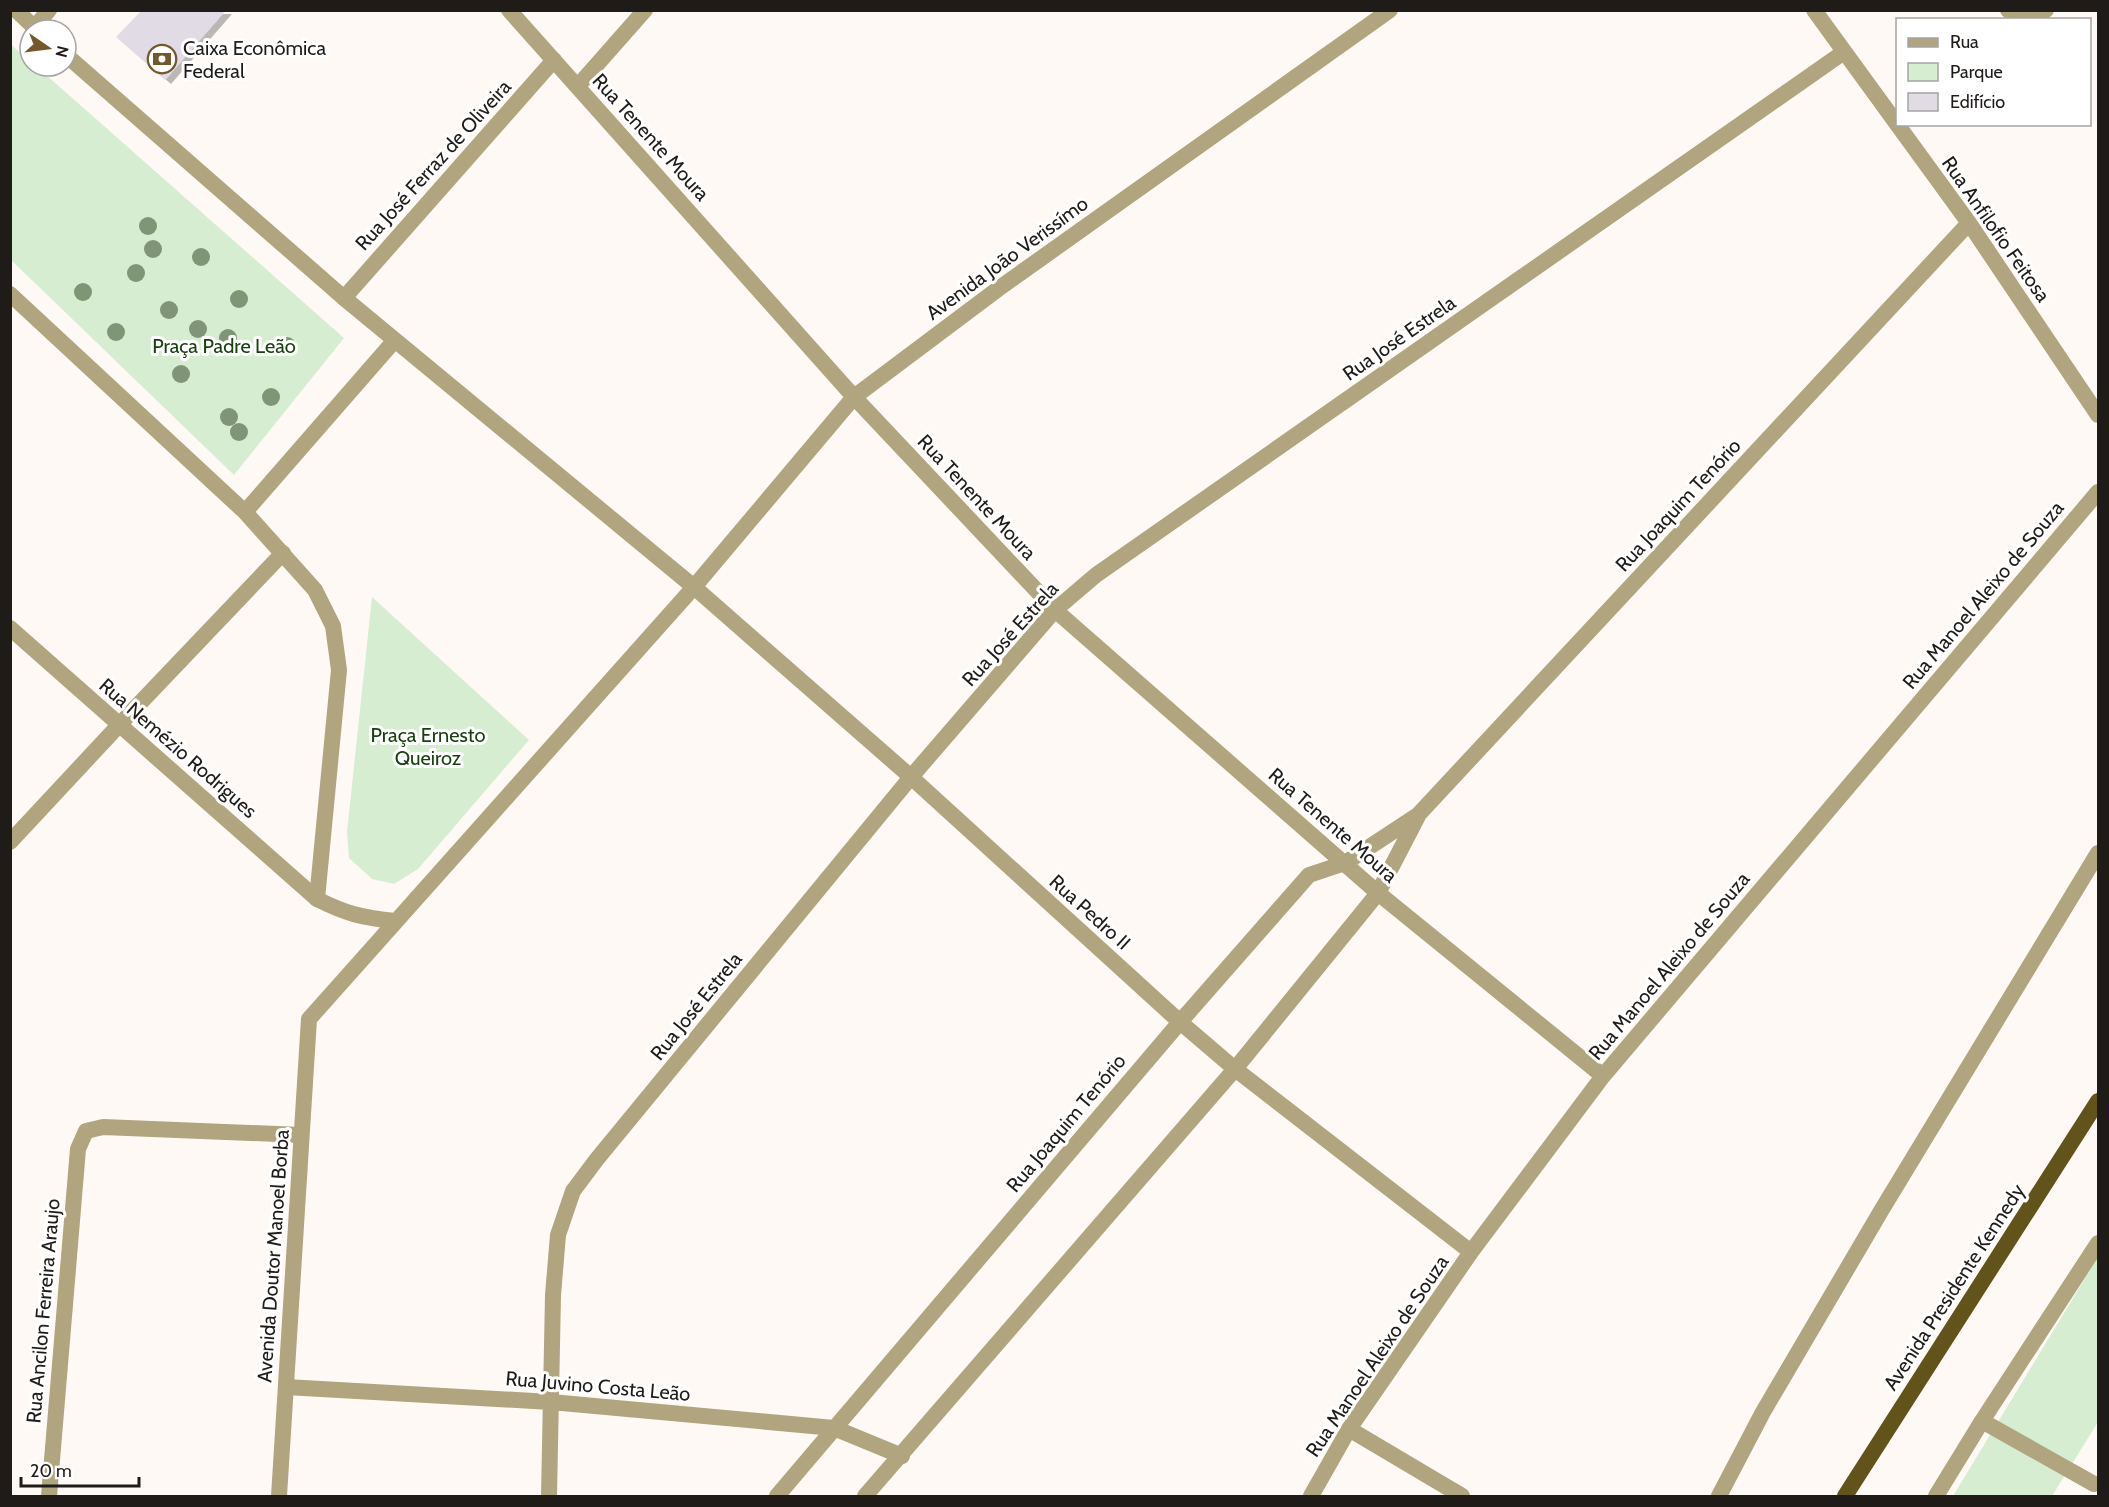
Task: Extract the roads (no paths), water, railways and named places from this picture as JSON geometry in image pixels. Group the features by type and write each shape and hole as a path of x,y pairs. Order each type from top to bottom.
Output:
{"highway":[{"name":"Avenida Presidente Kennedy","path":"1845,1497 2098,1101"}],"street":[{"name":"Rua Tenente Moura","path":"509,10 854,397 1055,610 1378,893 1603,1076"},
{"path":"578,86 645,10"},
{"name":"Avenida João Verissímo","path":"693,587 854,397 998,289 1390,10"},
{"name":"Rua Anfilofio Feitosa","path":"1814,10 1896,124"},
{"path":"2008,10 2022,18"},
{"path":"2031,18 2037,17 2046,10"},
{"name":"Rua José Estrela","path":"549,1497 553,1295 558,1235 573,1191 604,1150 910,777 1055,610 1096,575 1844,52"},
{"name":"Rua José Ferraz de Oliveira","path":"344,298 554,60"},
{"path":"10,294 245,512 315,590 333,626 339,670 317,899 338,910 363,918 395,921 693,587 344,298 78,65"},
{"name":"Rua Anfilofio Feitosa","path":"1897,126 1968,224 2098,416"},
{"name":"Rua Joaquim Tenório","path":"777,1497 1180,1022 1309,875 1345,863 1418,815 1968,224"},
{"path":"245,512 395,340"},
{"name":"Rua Manoel Aleixo de Souza","path":"1311,1497 1349,1429 1471,1252 1603,1076 2098,492"},
{"path":"10,842 283,553"},
{"name":"Rua Pedro II","path":"693,587 910,777 1180,1022 1235,1068 1471,1252"},
{"name":"Rua Nemézio Rodrigues","path":"10,628 317,899"},
{"name":"Rua Joaquim Tenório","path":"866,1497 1235,1068 1378,893 1418,815"},
{"path":"1719,1497 1763,1412 2098,853"},
{"name":"Avenida Doutor Manoel Borba","path":"279,1497 309,1019 395,921"},
{"name":"Rua Ancilon Ferreira Araujo","path":"49,1497 78,1149 86,1131 103,1127 301,1135"},
{"path":"1936,1497 1982,1421 2098,1243"},
{"name":"Rua Juvino Costa Leão","path":"286,1387 551,1402 834,1428 902,1456"},
{"path":"1982,1421 2093,1486"},
{"path":"1349,1429 1462,1497"}],"place":[{"name":"Caixa Econômica Federal","path":"162,59"}],"park label":[{"name":"Praça Padre Leão","path":"224,346"},
{"name":"Praça Ernesto Queiroz","path":"428,746"}]}
